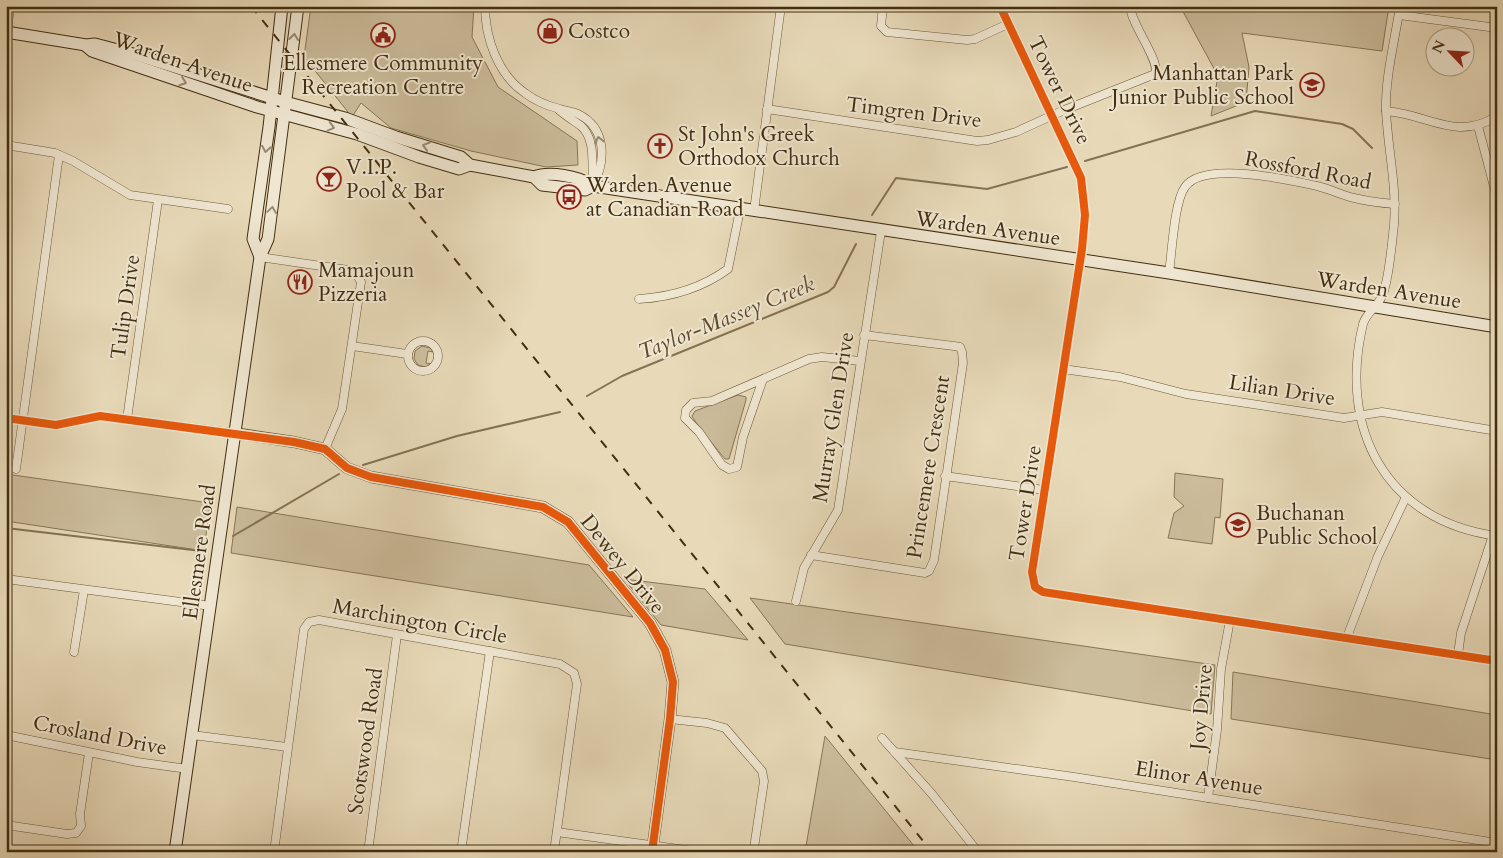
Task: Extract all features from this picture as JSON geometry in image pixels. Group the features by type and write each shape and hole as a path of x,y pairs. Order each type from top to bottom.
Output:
{"main road":[{"name":"Ellesmere Road","path":"260,257 253,239 271,111 282,6"},
{"name":"Ellesmere Road","path":"175,852 260,257 268,239 298,6"},
{"name":"Warden Avenue","path":"6,32 86,45 95,44 161,62 272,98 345,118 461,157 470,165"},
{"name":"Warden Avenue","path":"86,45 92,51 271,111 357,134 419,158 459,169 470,165 534,177 542,185 585,190 593,186 740,210 1169,273 1374,308 1497,326"}],"street":[{"path":"6,32 10,6"},
{"path":"486,6 490,42 504,72 526,94 558,109 577,113 587,119 598,132 602,155 599,174 593,186"},
{"path":"754,211 780,6"},
{"path":"883,6 881,26 887,32 967,40 975,39 1008,24"},
{"name":"Tower Drive","path":"1000,6 1081,178 1085,216 1032,578 1036,589 1043,592 1497,661"},
{"name":"Timgren Drive","path":"767,109 977,140 988,140 1016,132 1155,74 1156,64 1137,30 1130,6"},
{"path":"1400,6 1386,111 1395,204 1382,296 1365,318 1357,355 1356,390 1366,440 1379,465 1406,497 1449,524 1495,536 1462,633 1458,654"},
{"path":"1399,15 1497,28"},
{"path":"1386,111 1454,127 1478,126 1497,116"},
{"path":"1478,126 1497,198"},
{"path":"6,145 48,151 73,161 130,195 228,209"},
{"path":"16,469 58,155"},
{"name":"Rossford Road","path":"1169,273 1180,198 1189,183 1203,176 1235,173 1265,177 1318,186 1353,198 1395,204"},
{"name":"Tulip Drive","path":"127,419 158,200"},
{"path":"639,299 665,298 714,279 728,269 740,210"},
{"name":"Murray Glen Drive","path":"796,600 804,568 838,510 881,231"},
{"path":"260,257 355,271 361,282 342,409 325,449"},
{"name":"Princemere Crescent","path":"811,555 925,573 929,571 934,560 963,363 962,352 960,347 864,335"},
{"path":"427,341 436,348 438,358 434,367 420,372 409,364 407,354 412,345 427,341"},
{"path":"352,346 407,354"},
{"path":"763,379 743,437 740,462 737,467 729,469 722,465 699,432 688,422 685,413 693,403 712,400 809,359 822,357 860,362"},
{"name":"Lilian Drive","path":"1063,369 1120,377 1186,394 1344,418 1382,412 1497,430"},
{"path":"6,418 56,425 95,416 234,433"},
{"name":"Dewey Drive","path":"234,433 294,442 325,449 347,468 371,477 543,507 568,522 650,623 665,650 673,682 670,719 652,849"},
{"path":"945,476 1044,490"},
{"path":"1347,637 1378,556 1406,497"},
{"path":"6,579 211,606"},
{"path":"74,652 84,590"},
{"name":"Joy Drive","path":"1208,798 1217,730 1221,669 1230,620"},
{"name":"Marchington Circle","path":"274,852 304,629 309,622 326,621 560,664 574,673 577,684 554,852"},
{"name":"Scotswood Road","path":"368,852 398,635"},
{"path":"461,852 490,651"},
{"path":"670,719 707,723 725,728 762,771 764,781 752,852"},
{"name":"Crosland Drive","path":"6,735 89,753 188,769"},
{"path":"192,735 287,747"},
{"path":"882,738 932,794 978,852"},
{"name":"Elinor Avenue","path":"895,752 967,760 1497,843"},
{"path":"6,826 67,834 76,833 81,826 80,814 89,753"},
{"path":"557,832 652,849 700,852"}],"shaded area":[{"path":"311,6 474,6 472,37 498,87 577,141 578,165 546,167 471,151 391,128 361,103 352,117 304,57"},
{"path":"1180,6 1389,6 1382,51 1242,33 1249,67 1246,102 1211,116 1218,76"},
{"path":"422,346 430,348 433,352 428,351 426,363 432,364 425,367 418,365 414,359 415,351"},
{"path":"738,395 746,397 746,400 729,459 725,459 692,416 695,411"},
{"path":"1175,473 1223,479 1220,518 1215,517 1212,544 1168,538 1174,513 1184,506 1174,497"},
{"path":"6,474 210,503 204,551 6,521"},
{"path":"237,507 589,565 633,617 231,553"},
{"path":"624,579 705,589 748,640 661,625"},
{"path":"750,598 1215,665 1211,714 785,644"},
{"path":"1233,672 1497,715 1497,760 1231,719"},
{"path":"825,736 919,852 805,852"}],"waterway":[{"name":"Taylor-Massey Creek","path":"1085,161 1255,111 1342,124 1353,129 1372,148"},
{"name":"Taylor-Massey Creek","path":"872,215 896,178 987,189 1067,167"},
{"name":"Taylor-Massey Creek","path":"587,396 622,376 828,292 834,287 856,244"},
{"name":"Taylor-Massey Creek","path":"363,465 457,436 560,412"},
{"name":"Taylor-Massey Creek","path":"233,536 339,474"},
{"name":"Taylor-Massey Creek","path":"6,528 201,551"}],"railway":[{"path":"251,6 932,852"}],"cycle path":[{"path":"1000,6 1081,178 1085,215 1082,249 1032,572 1035,587 1043,592 1497,661"},
{"path":"6,418 56,425 100,416 294,442 325,449 347,468 371,477 543,507 568,522 650,623 665,650 673,682 670,719 652,852"}],"place":[{"name":"Costco","path":"550,31"},
{"name":"Ellesmere Community Recreation Centre","path":"383,35"},
{"name":"Manhattan Park Junior Public School","path":"1312,85"},
{"name":"St John's Greek Orthodox Church","path":"660,146"},
{"name":"V.I.P. Pool & Bar","path":"329,179"},
{"name":"Warden Avenue at Canadian Road","path":"569,197"},
{"name":"Mamajoun Pizzeria","path":"300,282"},
{"name":"Buchanan Public School","path":"1238,525"}]}
